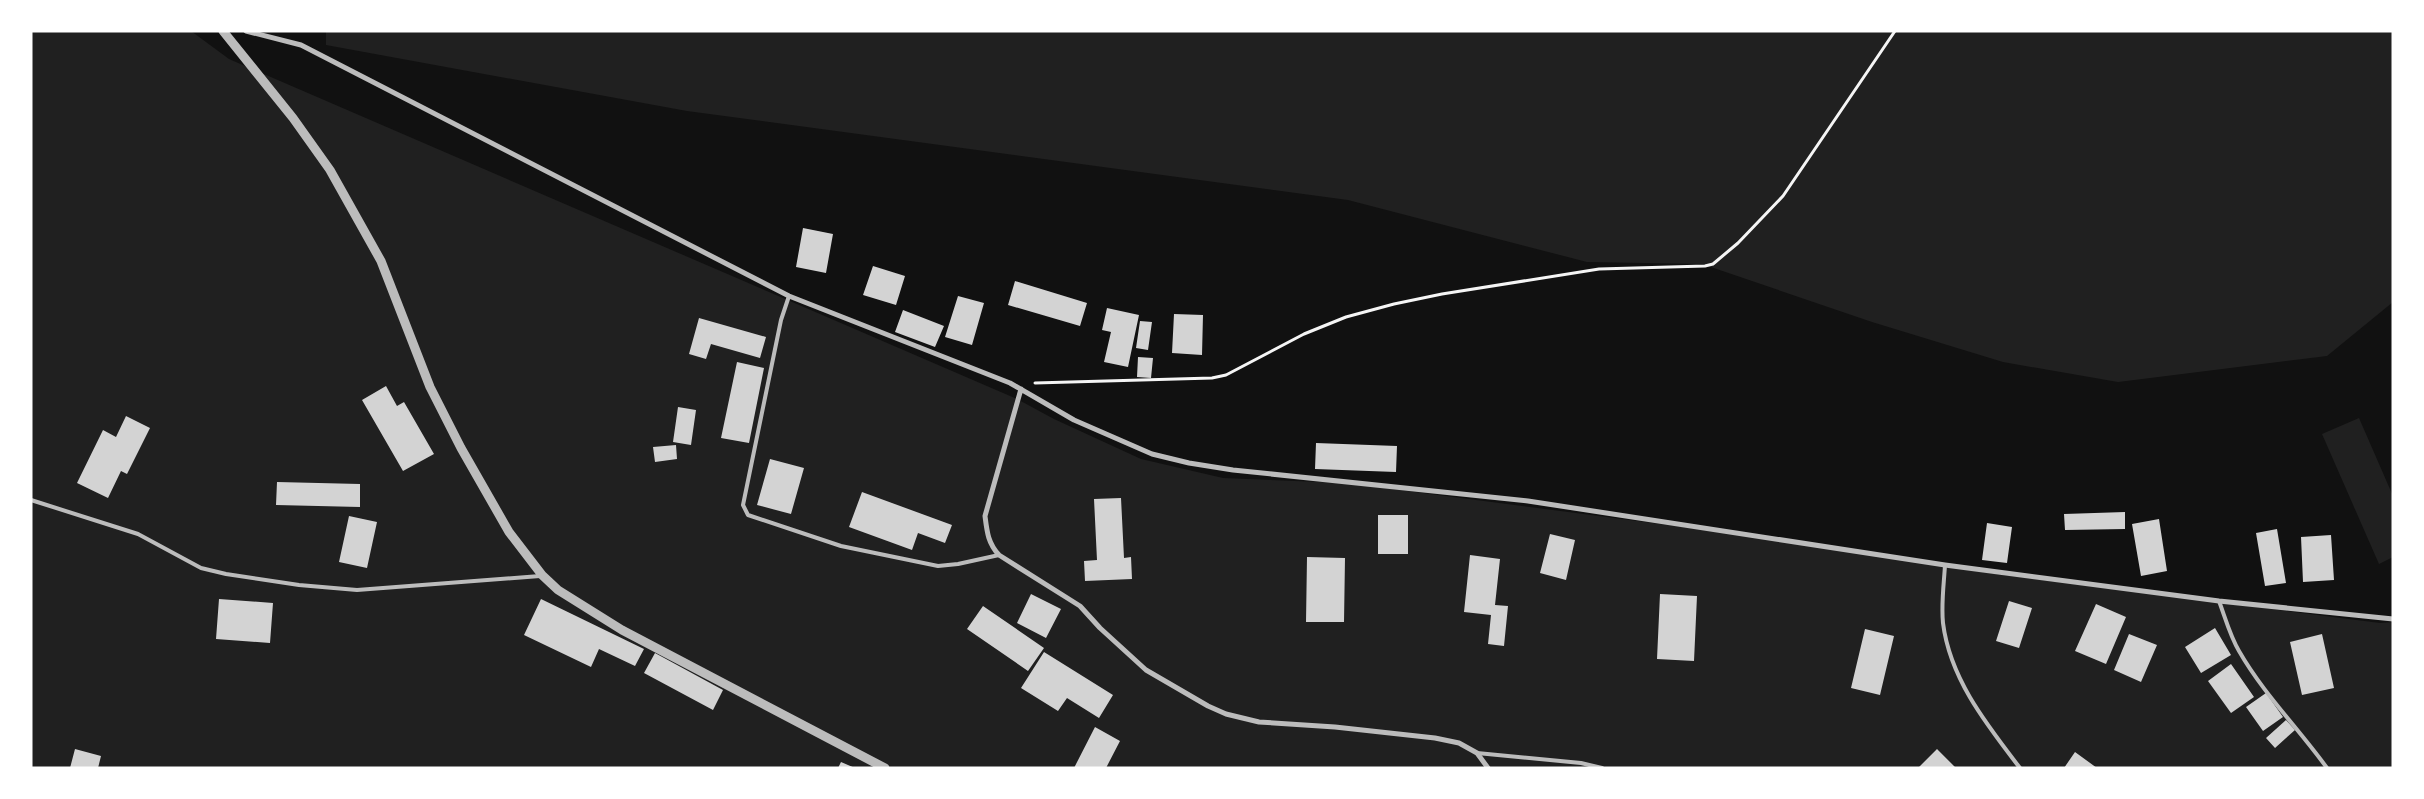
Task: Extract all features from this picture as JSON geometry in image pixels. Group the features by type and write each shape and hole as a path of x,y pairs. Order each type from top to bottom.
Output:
{"street":[{"path":"223,31 293,118 330,170 381,261 430,387 461,448 509,532 542,576 558,590 622,630 885,768"},
{"path":"246,31 301,45 789,296 1010,383 1074,420 1152,454 1189,463 1233,470 1528,501 1945,565 2219,601 2393,619"},
{"path":"1021,389 986,516 988,537 992,547 999,555 1080,606 1100,628 1146,670 1208,706 1226,714 1259,722 1435,738 1459,742 1477,753 1488,768"}],"lane":[{"path":"789,296 781,320 743,505 744,511 842,546 938,566 958,564 999,555"},
{"path":"31,500 138,534 200,568 226,574 299,585 357,590 542,576"},
{"path":"1945,565 1942,620 1945,639 1974,708 2020,768"},
{"path":"2219,601 2238,649 2250,670 2302,733 2326,768"},
{"path":"1477,753 1581,763 1602,768"}],"path":[{"path":"1010,383 1212,378 1226,375 1304,334 1346,317 1394,304 1442,294 1599,269 1705,266 1713,264 1738,243 1783,196 1895,31"}],"shaded area":[{"path":"31,31 191,31 229,59 1017,399 1054,419 1141,459 1223,478 1346,483 1683,527 2002,575 2380,623 2393,622 2393,768 31,768"},
{"path":"326,31 2393,31 2393,302 2327,356 2118,382 2003,362 1872,322 1702,264 1587,262 1348,200 687,111 326,45"},
{"path":"2359,418 2393,496 2393,557 2379,564 2322,434"}],"building":[{"path":"803,228 833,234 826,273 796,267"},
{"path":"873,266 905,276 896,305 863,295"},
{"path":"1015,281 1087,303 1080,326 1008,305"},
{"path":"958,296 984,303 972,345 945,337"},
{"path":"1107,308 1139,315 1128,367 1104,362 1111,332 1102,330"},
{"path":"903,310 944,326 935,347 895,332"},
{"path":"1174,314 1203,315 1202,355 1172,353"},
{"path":"699,318 766,337 760,358 711,344 706,359 689,354"},
{"path":"1140,321 1152,322 1148,350 1136,348"},
{"path":"1138,357 1153,358 1151,378 1137,377"},
{"path":"737,362 764,368 749,443 721,438"},
{"path":"386,386 397,406 404,402 434,454 403,471 362,400"},
{"path":"678,407 696,410 691,445 673,442"},
{"path":"126,416 150,428 127,474 121,471 108,498 77,483 103,430 116,437"},
{"path":"1316,443 1397,446 1396,472 1315,469"},
{"path":"676,445 677,459 655,462 653,447"},
{"path":"770,459 804,468 791,514 757,505"},
{"path":"277,482 360,484 360,507 276,505"},
{"path":"862,492 952,525 945,543 918,533 912,550 849,527"},
{"path":"1121,498 1124,558 1131,557 1132,579 1085,581 1084,561 1097,560 1094,499"},
{"path":"2125,512 2125,529 2065,530 2064,514"},
{"path":"1378,515 1408,515 1408,554 1378,554"},
{"path":"349,516 377,522 367,568 339,562"},
{"path":"2159,519 2167,571 2141,576 2132,524"},
{"path":"1987,523 2012,527 2007,563 1982,560"},
{"path":"2277,529 2286,583 2265,586 2256,533"},
{"path":"1550,534 1575,540 1566,580 1540,573"},
{"path":"2331,535 2334,580 2303,582 2301,537"},
{"path":"1470,555 1500,559 1495,605 1508,606 1504,646 1488,644 1491,615 1464,612"},
{"path":"1307,557 1345,558 1344,622 1306,622"},
{"path":"1031,594 1061,609 1046,638 1017,623"},
{"path":"1660,594 1697,596 1694,661 1657,659"},
{"path":"219,599 273,603 270,643 216,639"},
{"path":"541,599 644,649 635,666 599,649 591,667 524,635"},
{"path":"2009,601 2032,608 2019,648 1996,641"},
{"path":"2096,604 2126,617 2106,664 2075,651"},
{"path":"983,606 1044,648 1028,671 967,629"},
{"path":"2215,628 2231,655 2201,673 2185,647"},
{"path":"1865,629 1894,636 1880,695 1851,688"},
{"path":"2129,634 2157,645 2141,682 2114,670"},
{"path":"2322,634 2334,688 2302,695 2290,642"},
{"path":"1044,652 1113,695 1099,718 1067,698 1058,711 1021,688"},
{"path":"655,653 723,690 713,710 644,673"},
{"path":"2231,664 2254,697 2231,713 2208,681"},
{"path":"2266,693 2283,717 2263,731 2246,707"},
{"path":"2286,720 2295,730 2275,748 2266,738"},
{"path":"1095,727 1120,741 1106,768 1074,768"},
{"path":"75,749 101,756 98,768 70,768"},
{"path":"1937,749 1956,768 1918,768"},
{"path":"2075,752 2097,768 2064,768"},
{"path":"841,762 855,768 838,768"}]}
